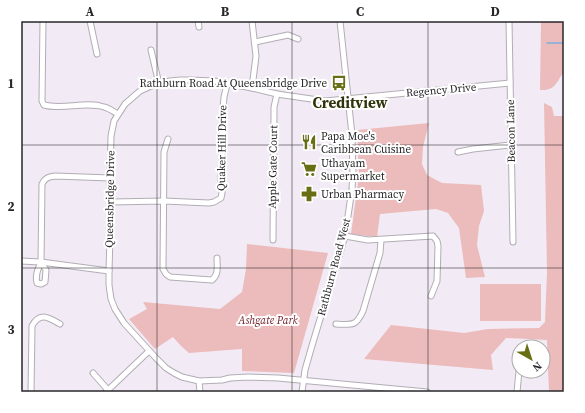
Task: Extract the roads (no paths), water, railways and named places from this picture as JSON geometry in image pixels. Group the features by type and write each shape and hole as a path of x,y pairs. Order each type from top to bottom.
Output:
{"street":[{"path":"43,21 42,102 44,105 54,107 87,105 101,106 106,107 118,114"},
{"path":"90,21 97,54"},
{"path":"252,21 256,56 252,88"},
{"name":"Rathburn Road West","path":"302,392 311,349 345,236 350,206 353,174 352,135 340,21"},
{"name":"Beacon Lane","path":"509,21 513,242"},
{"path":"255,42 288,35 298,39"},
{"path":"151,50 159,84"},
{"name":"Queensbridge Drive","path":"348,99 325,101 277,94 214,81 189,80 159,84 140,91 125,104 118,114 114,121 111,136 110,292 115,309 124,323 149,351 166,368 187,378 199,381 248,377 278,378 427,392"},
{"name":"Regency Drive","path":"348,99 510,83"},
{"name":"Quaker Hill Drive","path":"111,202 164,201 209,203 221,198 223,108 227,84"},
{"name":"Apple Gate Court","path":"273,240 274,114 277,94"},
{"path":"168,139 164,152 163,269 170,277 212,280 217,273 217,258"},
{"path":"458,152 512,145"},
{"path":"41,262 42,184 47,177 110,178"},
{"path":"345,236 368,240 432,236 437,241 438,246 437,281 431,296"},
{"path":"336,324 350,325 356,322 359,318 363,310 380,253 381,240"},
{"path":"21,261 41,262 109,271"},
{"path":"31,392 32,326 38,318 43,316 60,324"},
{"path":"93,373 107,391 149,351"},
{"path":"518,392 519,379"},
{"path":"199,381 200,392"}],"waterway":[{"path":"547,43 564,43"}],"place":[{"name":"Rathburn Road At Queensbridge Drive","path":"339,83"},
{"name":"Papa Moe's Caribbean Cuisine","path":"309,142"},
{"name":"Uthayam Supermarket","path":"309,169"},
{"name":"Urban Pharmacy","path":"309,194"}],"district":[{"name":"Creditview","path":"350,102"}],"park label":[{"name":"Ashgate Park","path":"268,320"}]}
